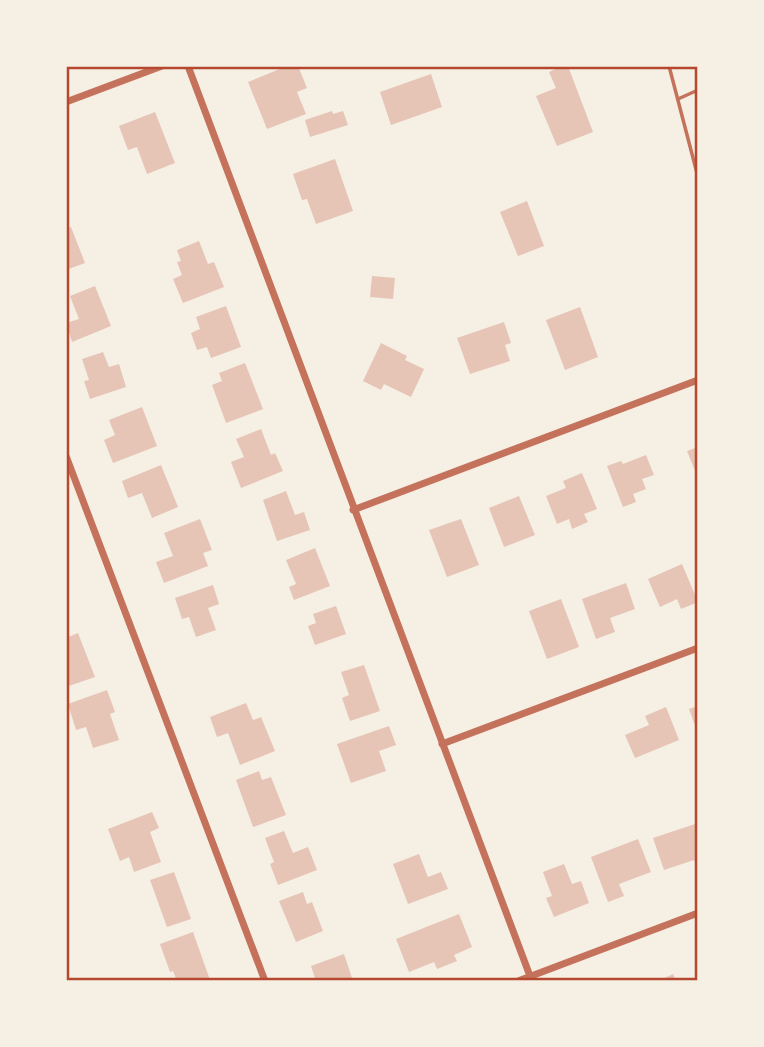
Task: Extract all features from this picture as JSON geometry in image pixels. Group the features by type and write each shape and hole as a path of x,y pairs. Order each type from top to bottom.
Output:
{"street":[{"path":"66,102 162,66"},
{"path":"188,66 530,976"},
{"path":"354,510 698,380"},
{"path":"66,456 265,981"},
{"path":"442,744 698,648"},
{"path":"518,981 698,913"}],"lane":[{"path":"669,66 698,177"},
{"path":"678,99 698,90"}],"building":[{"path":"287,66 298,66 307,88 297,92 306,114 267,129 248,82"},
{"path":"568,66 593,132 557,146 536,96 556,88 549,72"},
{"path":"431,74 442,107 391,125 380,92"},
{"path":"332,111 333,114 343,111 348,125 310,137 305,120"},
{"path":"155,112 175,163 147,174 137,147 128,150 119,126"},
{"path":"335,159 353,211 316,224 307,199 302,200 293,174"},
{"path":"527,201 544,246 518,256 500,212"},
{"path":"71,227 85,263 66,270 66,229"},
{"path":"199,241 208,264 214,262 224,287 183,303 173,279 182,275 177,262 181,261 177,250"},
{"path":"372,276 395,278 393,299 370,297"},
{"path":"95,286 111,326 72,342 66,323 79,319 70,296"},
{"path":"226,306 241,347 211,358 207,347 197,350 191,333 200,329 196,317"},
{"path":"580,307 598,357 565,370 546,320"},
{"path":"504,322 511,343 505,345 510,361 470,374 457,338"},
{"path":"381,343 407,356 405,360 424,369 411,397 384,384 381,390 363,381"},
{"path":"103,352 109,367 119,364 126,387 90,399 84,381 89,380 82,359"},
{"path":"245,363 263,409 226,423 212,385 222,381 219,373"},
{"path":"142,407 157,446 113,463 104,440 115,435 109,420"},
{"path":"261,429 271,455 275,453 283,471 241,488 231,462 244,457 236,439"},
{"path":"698,447 698,476 697,476 687,451"},
{"path":"646,455 654,475 642,479 646,489 633,494 636,502 623,507 607,466 621,461 623,464"},
{"path":"161,465 178,507 152,518 142,493 128,498 122,481"},
{"path":"582,473 597,509 584,514 588,522 572,529 569,519 557,524 546,496 566,488 563,481"},
{"path":"286,491 295,515 304,512 310,530 277,541 263,500"},
{"path":"519,496 535,535 504,547 489,508"},
{"path":"200,519 212,550 203,553 208,566 164,583 156,562 173,556 164,533"},
{"path":"461,519 479,565 447,577 429,530"},
{"path":"315,548 330,586 294,600 289,587 296,584 286,560"},
{"path":"682,564 698,602 681,609 677,599 660,607 648,579"},
{"path":"626,583 635,609 610,618 615,632 596,639 582,599"},
{"path":"213,585 219,604 208,608 216,630 196,637 189,617 182,619 175,598"},
{"path":"561,599 579,647 547,659 529,611"},
{"path":"336,606 346,634 315,645 308,626 316,623 313,614"},
{"path":"78,633 95,677 66,687 66,638"},
{"path":"364,665 380,711 350,721 342,698 349,695 341,672"},
{"path":"107,690 115,712 110,714 119,740 93,748 86,727 76,730 68,704"},
{"path":"246,703 253,720 261,717 275,751 240,765 228,733 217,737 210,717"},
{"path":"698,706 698,731 697,731 689,709"},
{"path":"666,707 679,740 635,758 625,735 649,725 645,716"},
{"path":"389,726 396,745 379,751 386,771 351,783 337,744"},
{"path":"259,771 262,780 271,777 286,815 253,827 236,780"},
{"path":"152,812 159,828 150,832 161,862 134,872 129,857 120,861 108,829"},
{"path":"698,823 698,869 694,860 664,870 653,838"},
{"path":"284,831 293,853 308,847 317,870 278,885 270,864 274,862 265,838"},
{"path":"638,839 651,872 619,884 624,896 608,902 591,857"},
{"path":"419,854 428,877 441,872 448,889 408,904 393,864"},
{"path":"564,864 572,884 581,881 589,903 554,917 546,898 552,896 543,872"},
{"path":"174,872 191,919 167,927 150,880"},
{"path":"303,892 307,904 312,902 323,931 296,942 279,901"},
{"path":"459,914 472,947 454,955 457,961 437,969 434,962 409,972 396,939"},
{"path":"193,932 210,980 177,981 173,971 170,972 160,944"},
{"path":"344,954 353,981 316,981 311,966"},
{"path":"673,974 676,981 659,981"}]}
